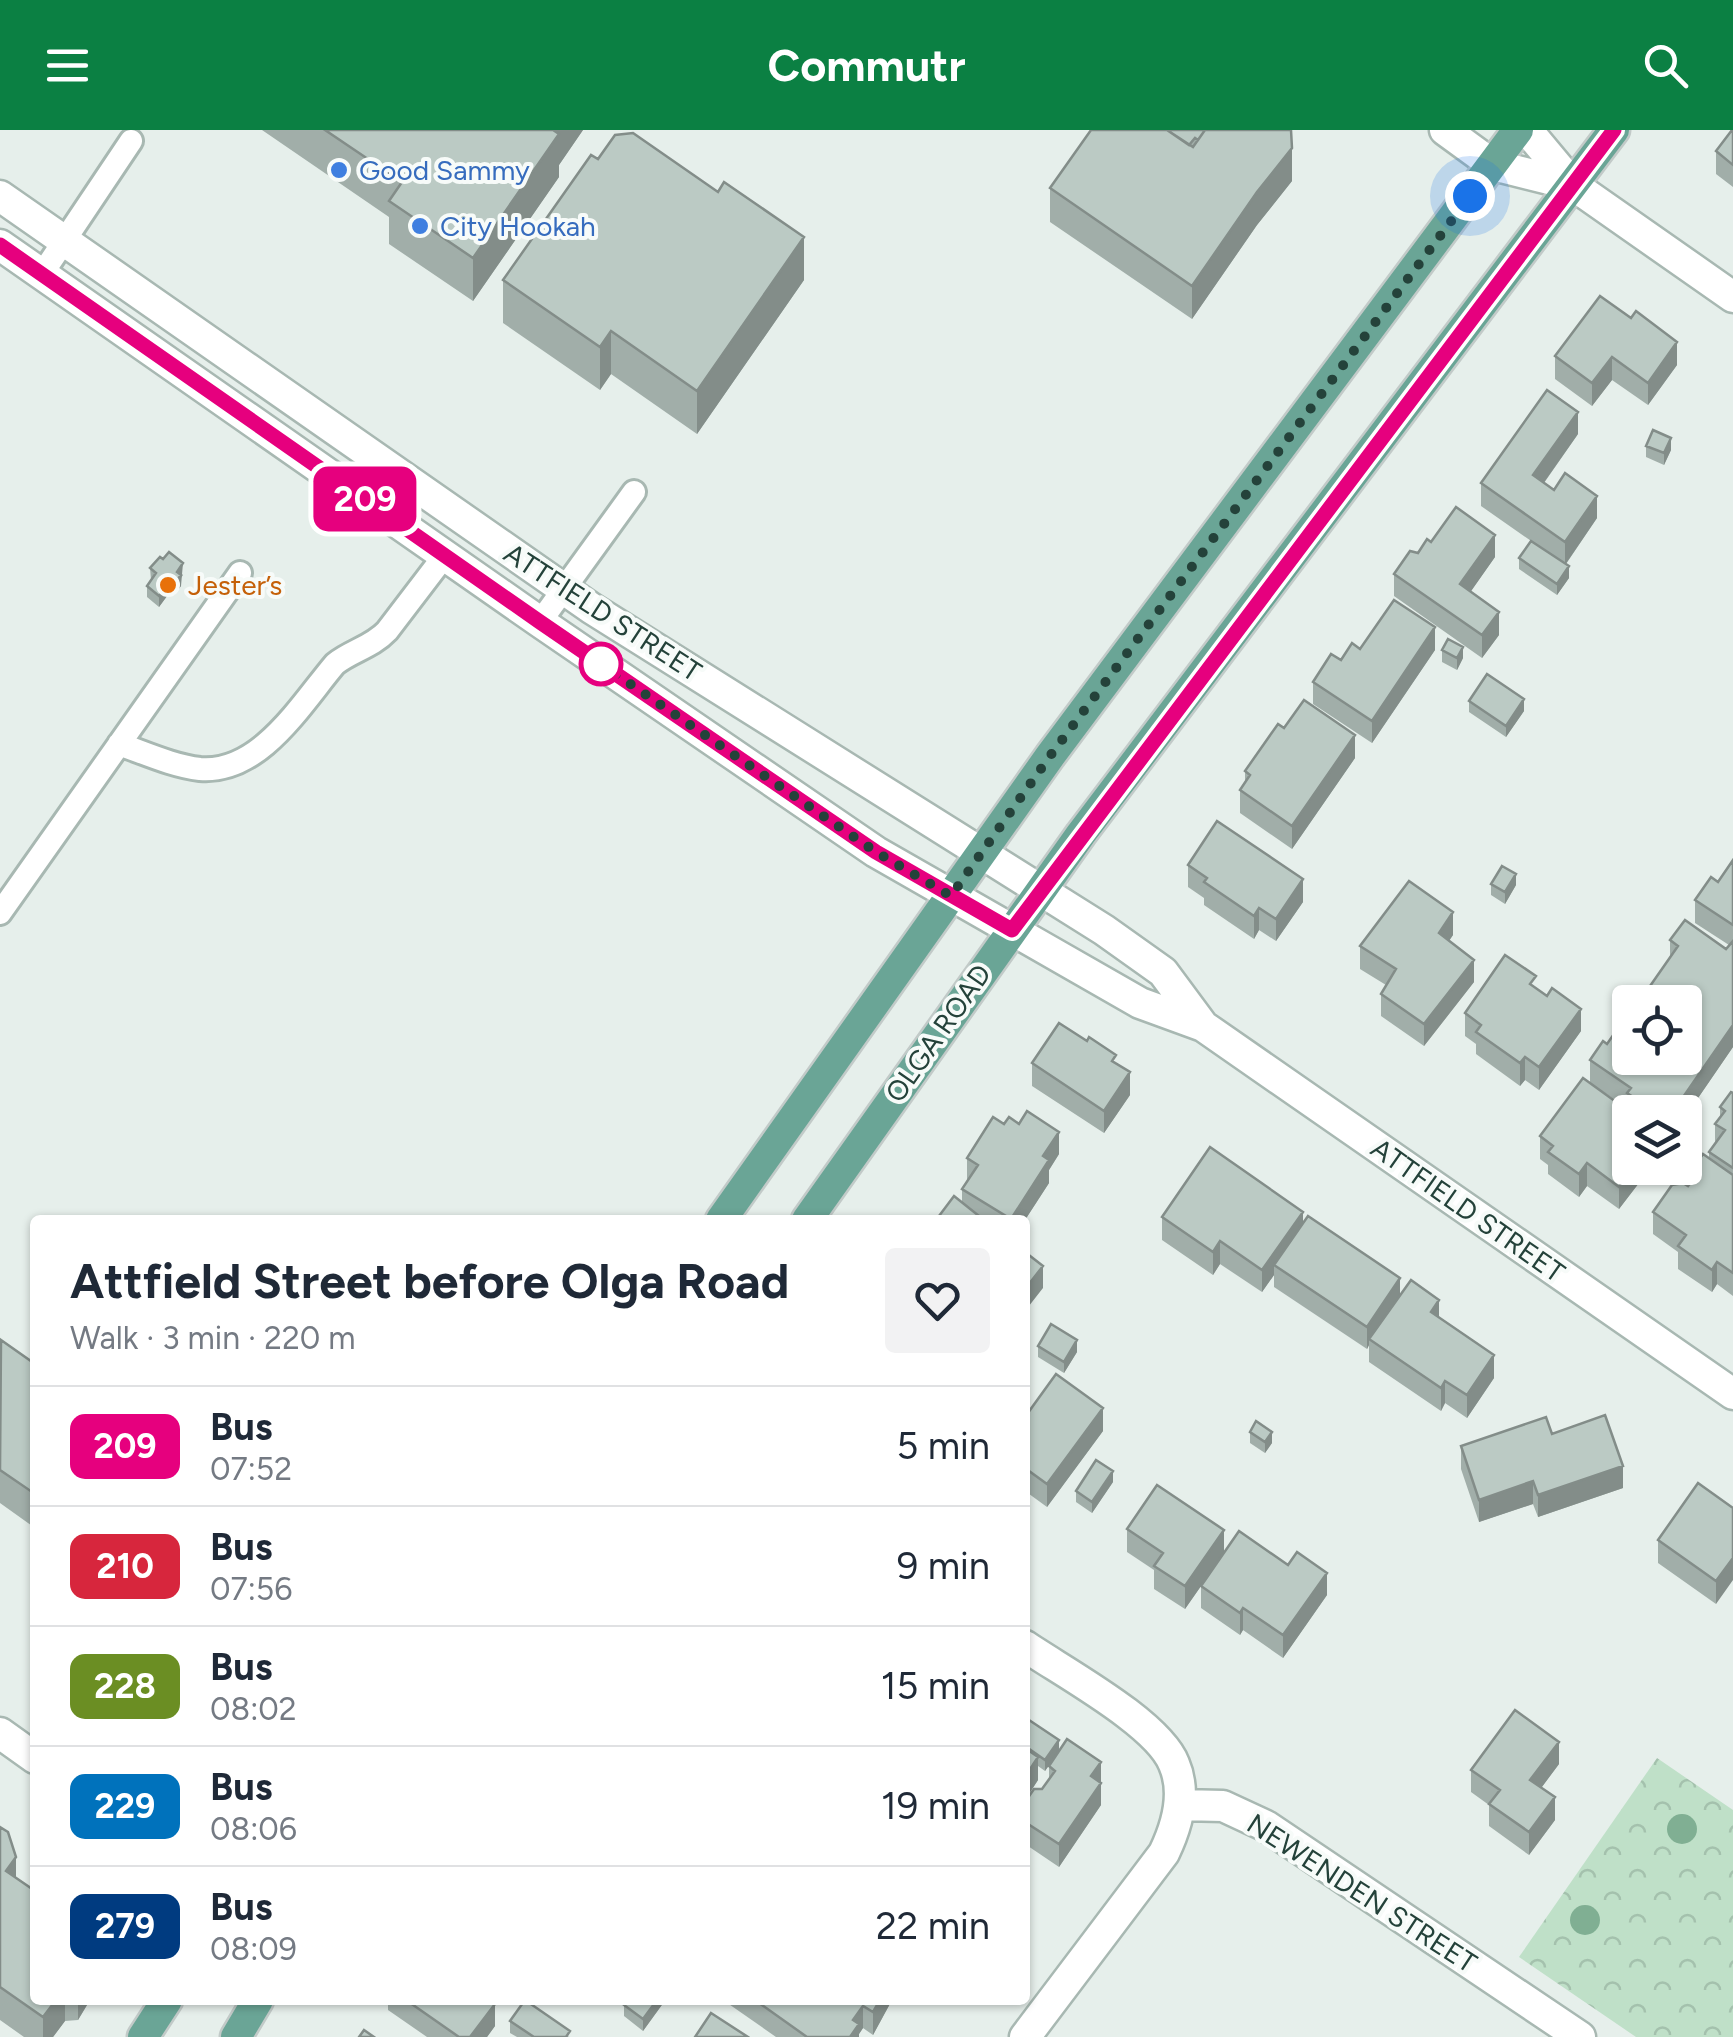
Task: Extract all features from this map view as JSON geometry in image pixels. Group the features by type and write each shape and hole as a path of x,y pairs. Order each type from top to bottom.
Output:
{"main road":[{"path":"725,1215 1050,756 1518,130"},
{"name":"OLGA ROAD","path":"811,1215 1041,889 1614,130"},
{"path":"143,2037 164,2005"},
{"path":"236,2037 255,2005"}],"street":[{"path":"1444,130 1493,166 1573,185"},
{"path":"1527,130 1573,185 1733,297"},
{"name":"ATTFIELD STREET","path":"0,196 563,588 1041,889 1163,972 1204,1026"},
{"name":"ATTFIELD STREET","path":"0,244 876,852 1140,1003 1204,1026 1733,1394"},
{"path":"1025,2037 1164,1853 1176,1829 1180,1805 1175,1764 1151,1731 1030,1649"},
{"path":"0,1733 30,1754"},
{"name":"NEWENDEN STREET","path":"1180,1805 1223,1806 1266,1826 1580,2037"}],"lane":[{"path":"42,274 131,141"},
{"path":"540,622 634,492"},
{"path":"119,744 198,769 220,769 248,758 268,742 335,664 387,632 444,555"},
{"path":"0,912 240,573"}],"green space":[{"path":"1657,1758 1733,1810 1733,2037 1636,2037 1519,1957"}],"building":[{"path":"325,130 553,130 559,134 473,258 389,201 402,182"},
{"path":"1091,130 1167,130 1193,147 1205,130 1291,130 1292,148 1192,286 1050,188"},
{"path":"1167,130 1205,130 1189,145"},
{"path":"1733,130 1733,165 1716,151"},
{"path":"633,133 718,192 724,182 804,237 697,391 611,331 600,347 503,280 591,155 598,159 615,135"},
{"path":"1600,296 1631,318 1636,311 1677,342 1648,383 1612,357 1592,383 1555,356"},
{"path":"1547,390 1578,412 1533,475 1554,490 1565,473 1597,496 1565,542 1481,483"},
{"path":"1653,430 1671,438 1664,453 1646,446"},
{"path":"1456,507 1495,535 1460,584 1499,612 1482,635 1394,574 1410,551 1418,553 1427,539 1431,542"},
{"path":"1531,541 1569,566 1557,584 1519,558"},
{"path":"169,552 183,563 177,572 181,575 174,584 170,581 159,596 147,586 156,573 150,568"},
{"path":"1394,600 1435,627 1372,721 1313,682 1331,654 1341,660 1352,643 1360,649"},
{"path":"1448,639 1463,647 1457,658 1442,650"},
{"path":"1487,674 1524,699 1506,726 1469,701"},
{"path":"1304,700 1355,735 1292,826 1240,790 1250,775 1245,771 1278,724 1284,728"},
{"path":"1217,821 1303,879 1276,919 1259,908 1254,916 1204,882 1207,878 1188,865"},
{"path":"1733,860 1733,925 1695,900 1711,877 1718,882"},
{"path":"1502,866 1516,874 1505,892 1491,884"},
{"path":"1409,881 1453,912 1439,933 1474,960 1424,1024 1381,994 1396,969 1360,946"},
{"path":"1685,920 1726,949 1733,941 1733,1025 1702,1070 1702,985 1651,985 1678,946 1670,940"},
{"path":"1505,955 1536,976 1530,984 1547,996 1552,988 1581,1009 1539,1067 1525,1057 1520,1063 1476,1032 1481,1025 1465,1013"},
{"path":"1059,1023 1116,1055 1112,1061 1130,1072 1104,1111 1032,1063"},
{"path":"1612,1037 1612,1075 1698,1075 1685,1095 1630,1095 1627,1093 1631,1088 1590,1060 1603,1041 1607,1044"},
{"path":"1583,1078 1612,1099 1612,1182 1587,1163 1579,1174 1548,1152 1553,1146 1540,1136"},
{"path":"1731,1092 1733,1168 1709,1152 1725,1130 1715,1124 1725,1111 1720,1107"},
{"path":"1027,1111 1059,1132 1043,1156 1049,1160 1014,1215 1004,1215 962,1189 978,1165 967,1158 993,1117 1004,1124 1009,1117 1019,1124"},
{"path":"1210,1147 1303,1212 1262,1270 1220,1241 1213,1252 1162,1217"},
{"path":"1702,1155 1733,1175 1733,1273 1717,1262 1712,1270 1678,1246 1686,1235 1653,1212 1672,1185 1702,1185"},
{"path":"954,1196 978,1215 940,1215"},
{"path":"1308,1216 1400,1278 1367,1327 1274,1265"},
{"path":"1030,1256 1043,1266 1030,1283"},
{"path":"1411,1280 1439,1300 1431,1312 1494,1355 1467,1395 1445,1381 1441,1388 1369,1339"},
{"path":"1051,1324 1077,1340 1064,1362 1038,1346"},
{"path":"1,1340 30,1360 30,1491 0,1470"},
{"path":"1056,1374 1103,1408 1047,1484 1030,1472 1030,1410"},
{"path":"1605,1415 1623,1466 1538,1495 1533,1481 1479,1500 1461,1446 1546,1417 1552,1434"},
{"path":"1256,1421 1272,1432 1265,1442 1250,1432"},
{"path":"1096,1460 1113,1471 1092,1502 1076,1491"},
{"path":"1698,1483 1733,1508 1733,1558 1716,1581 1658,1540"},
{"path":"1157,1485 1224,1530 1185,1586 1154,1566 1163,1553 1127,1529"},
{"path":"1239,1531 1288,1565 1297,1552 1327,1573 1283,1635 1243,1608 1240,1613 1201,1586"},
{"path":"1515,1710 1559,1742 1530,1780 1555,1797 1529,1832 1489,1804 1500,1790 1471,1770"},
{"path":"1030,1721 1059,1740 1045,1760 1030,1750"},
{"path":"1067,1739 1101,1762 1091,1776 1101,1783 1059,1844 1030,1825 1030,1795 1034,1789 1042,1789 1055,1771 1049,1766"},
{"path":"1030,1751 1038,1757 1030,1769"},
{"path":"0,1827 8,1832 16,1857 6,1871 30,1888 30,2005 52,2005 43,2017 0,1987"},
{"path":"413,2005 494,2005 470,2037 459,2037"},
{"path":"521,2005 532,2005 570,2031 566,2037 534,2037 510,2021"},
{"path":"624,2005 653,2005 643,2019"},
{"path":"762,2005 877,2005 873,2012 863,2006 853,2020 859,2024 850,2037 807,2037"},
{"path":"711,2013 748,2037 695,2037"}],"bus line":[{"name":"209","path":"0,245 876,852 1012,930 1614,130"}],"place":[{"name":"Good Sammy","path":"339,170"},
{"name":"City Hookah","path":"420,226"},
{"name":"Jester’s","path":"168,585"}],"route":[{"path":"601,664 876,852 951,896 1050,756 1470,196"}]}
